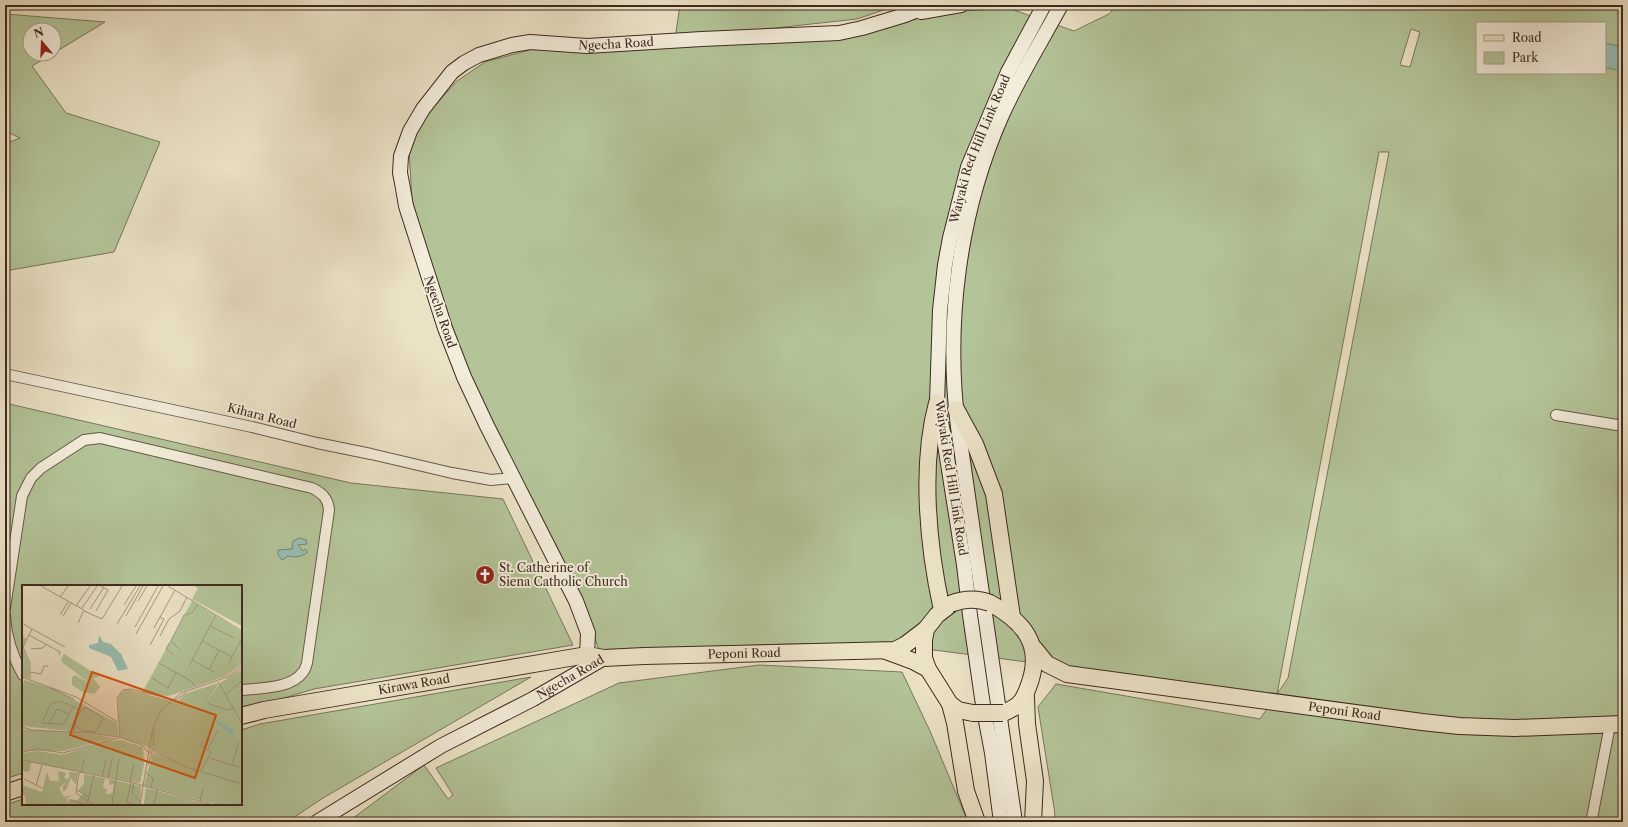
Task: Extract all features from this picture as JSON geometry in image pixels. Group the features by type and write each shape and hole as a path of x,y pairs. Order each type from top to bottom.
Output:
{"main road":[{"name":"Ngecha Road","path":"604,658 587,655 588,633 576,601 487,426 453,350 406,206 400,173 403,146 417,118 436,90 452,72 464,63 494,49 530,42 587,46 702,38 839,33 862,28 905,15 930,5"},
{"name":"Ngecha Road","path":"905,15 961,5"},
{"name":"Waiyaki Red Hill Link Road","path":"1001,822 964,565 937,403 940,310 945,265 954,218 962,188 983,131 1008,72 1044,6"},
{"name":"Waiyaki Red Hill Link Road","path":"1015,822 1007,760 967,500 956,409 953,372 953,333 957,287 965,229 972,198 1002,115 1021,75 1058,10"},
{"path":"937,403 929,437 928,512 946,607"},
{"path":"956,409 975,444 994,494 1012,617"},
{"path":"977,822 966,791 955,723 950,704 928,670 924,649 926,629 946,607 958,602 972,599 990,604 1012,617 1024,630 1034,648 1034,666 1028,690 1027,724 1035,781 1033,822"},
{"name":"Peponi Road","path":"604,658 859,650 886,651 895,650 905,645 926,629"},
{"name":"Peponi Road","path":"1034,648 1036,653 1047,664 1067,674"},
{"name":"Peponi Road","path":"886,651 913,661 928,670"},
{"name":"Kirawa Road","path":"242,716 264,710 587,655"},
{"name":"Ngecha Road","path":"316,822 441,746 533,699 604,658"},
{"name":"Peponi Road","path":"1028,690 1053,675 1067,674 1430,723 1515,728 1617,724"},
{"path":"950,704 958,710 973,713 1003,713 1019,706 1028,690"},
{"path":"5,793 22,787"}],"street":[{"name":"Kihara Road","path":"5,374 252,427 452,473 491,480 514,478"},
{"path":"1556,415 1623,426"},
{"path":"5,608 22,496 26,487 37,471 84,440 100,438 312,488 324,496 327,500 329,510 307,663 303,672 294,680 284,684 242,690"},
{"path":"5,616 11,649 22,673"},
{"path":"1592,818 1617,724"}],"green space":[{"path":"680,5 898,5 857,19 675,39"},
{"path":"1117,5 1623,5 1623,822 1053,822 1055,814 1038,707 1056,684 1260,719 1277,694 887,644 789,644 599,650 575,582 534,510 484,413 437,289 412,200 409,149 426,115 457,81 485,62 533,49 905,21 949,12 1008,8 1074,31 1109,14","holes":["1411,29 1420,32 1410,67 1400,65","1379,152 1389,152 1288,678 1277,694"]},
{"path":"5,14 105,22 62,48 62,22 22,22 22,62 39,62 32,66 66,113 160,142 114,252 5,271 5,144 20,138 5,131"},
{"path":"5,403 351,483 503,499 573,645 314,689 242,711 242,585 22,585 22,773 5,779"},
{"path":"759,665 902,672 930,731 968,822 348,822 424,765 448,799 453,795 436,768 619,683"},
{"path":"531,677 323,798 287,822 5,822 5,805 22,799 22,805 242,805 242,730 260,724"}],"water":[{"path":"1606,43 1623,47 1623,88 1620,86 1620,71 1606,67"},
{"path":"300,538 306,540 307,544 298,545 303,551 305,549 308,552 298,557 288,556 282,560 278,555 278,550 292,549 293,541"}],"place":[{"name":"St. Catherine of Siena Catholic Church","path":"485,575"}]}
